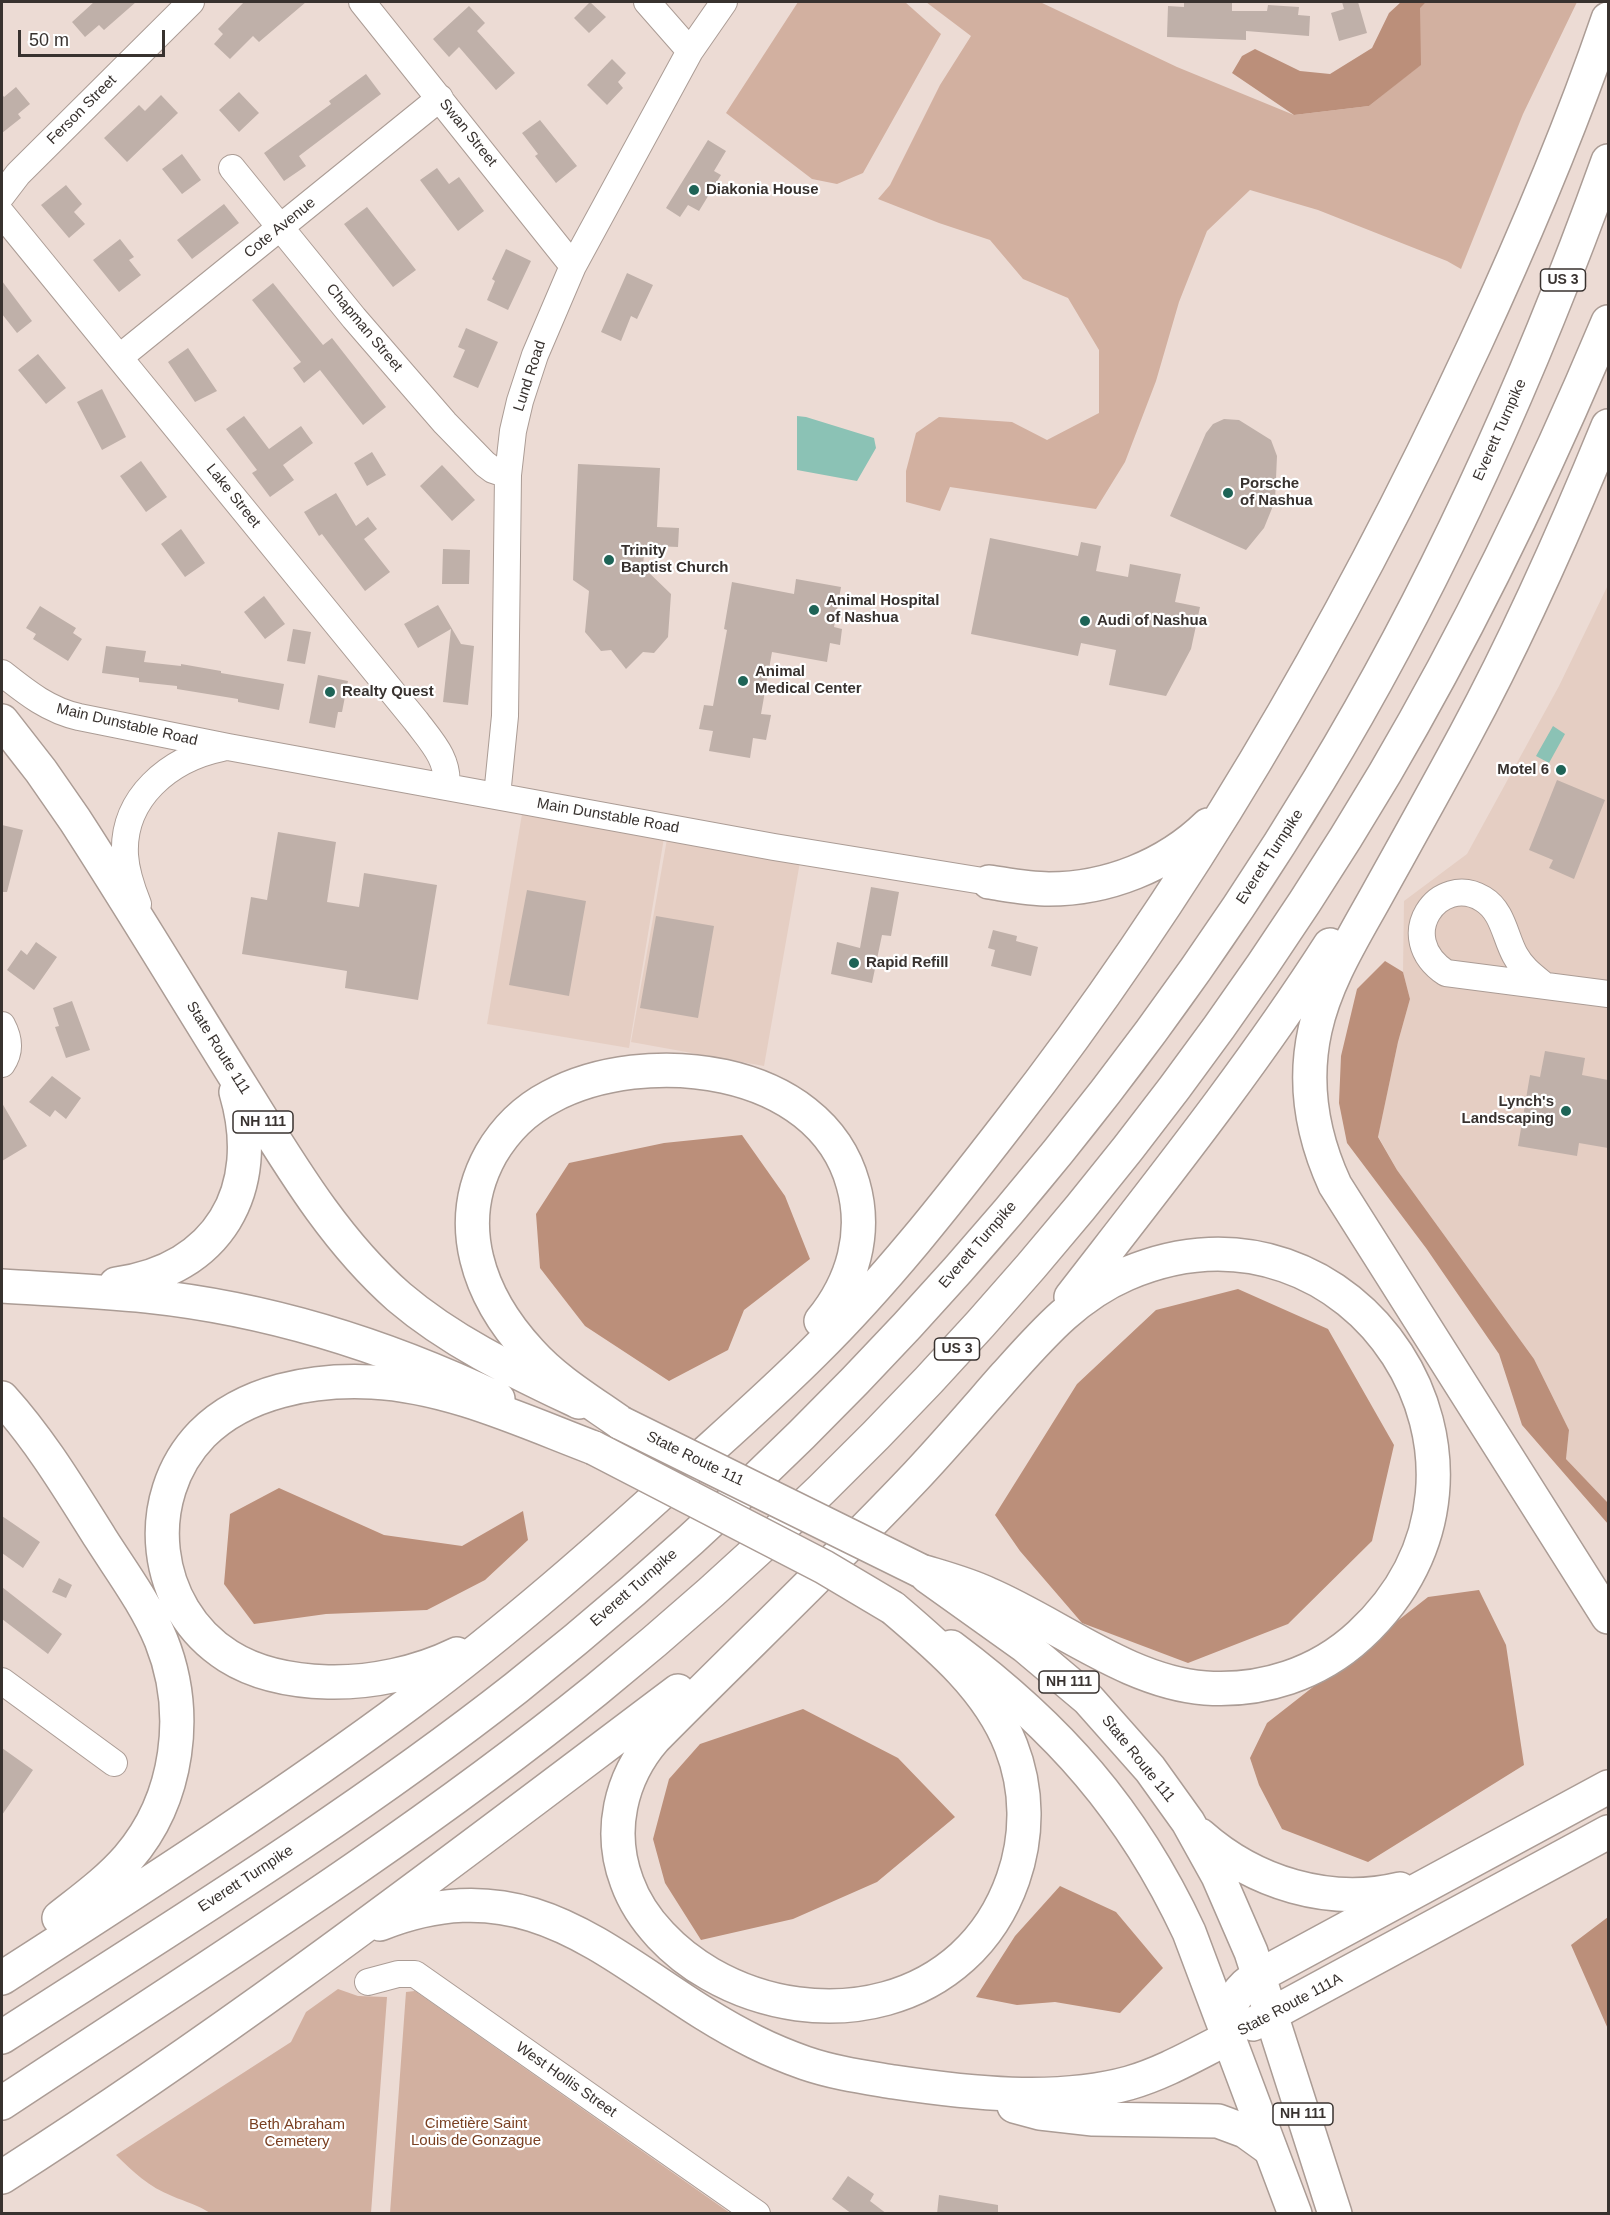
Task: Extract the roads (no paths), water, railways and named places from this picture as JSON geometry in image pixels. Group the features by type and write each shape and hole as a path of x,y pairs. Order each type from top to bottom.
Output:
{"main road":[{"path":"2,1978 291,1788 417,1697 520,1616 628,1523 812,1354 842,1324 908,1248 1049,1071 1138,948 1235,795 1324,644 1430,439 1490,312 1540,196 1608,19"},
{"name":"Everett Turnpike","path":"2,2037 332,1822 449,1739 514,1689 678,1550 783,1452 884,1350 980,1243 1072,1132 1159,1019 1241,902 1349,730 1423,594 1486,464 1569,266 1608,160"},
{"name":"US 3","path":"2,2103 370,1859 543,1732 655,1641 745,1560 862,1448 961,1345 1062,1229 1151,1117 1231,1010 1350,831 1417,716 1491,580 1553,451 1608,322"},
{"path":"1608,426 1524,618 1466,734 1335,973 1320,1010 1311,1050 1310,1096 1318,1142 1326,1164 1347,1205 1608,1617"},
{"name":"State Route 111","path":"3,723 69,811 295,1173 322,1212 361,1259 398,1296 441,1329 486,1358 921,1571 1025,1646 1088,1699 1150,1769 1188,1822 1226,1892 1272,2015 1335,2214"},
{"path":"893,1608 929,1639 975,1686 993,1711 1011,1747 1022,1786 1024,1814 1020,1857 1011,1884 993,1920 977,1941 957,1961 925,1983 900,1994 863,2004 821,2006 778,2001 739,1989 702,1970 664,1938 642,1912 629,1887 621,1863 617,1835 620,1808 632,1771 655,1738 936,1455 1043,1334 1253,1059 1305,984 1466,734"},
{"path":"989,882 1051,889 1092,885 1125,876 1153,864 1188,842 1205,828 1235,795"},
{"path":"43,1289 108,1285 153,1276 187,1259 219,1230 229,1215 237,1196 243,1176 246,1146 239,1102 220,1052"},
{"path":"621,1423 552,1373 531,1353 505,1322 491,1298 478,1263 473,1240 473,1205 478,1183 493,1152 513,1124 531,1109 585,1082 624,1074 670,1071 716,1075 746,1082 773,1092 805,1111 836,1145 851,1176 857,1199 859,1222 857,1244 846,1284 830,1310 734,1427"},
{"path":"921,1571 987,1593 1104,1654 1159,1679 1183,1686 1233,1689 1263,1685 1290,1677 1338,1653 1381,1614 1412,1569 1426,1531 1432,1499 1431,1450 1422,1404 1411,1376 1395,1350 1361,1311 1336,1291 1301,1272 1261,1260 1229,1255 1179,1259 1130,1273 1099,1288 1072,1306 1043,1334"},
{"path":"1383,1262 1608,1581"},
{"name":"NH 111","path":"2,1286 148,1296 220,1307 269,1316 328,1332 403,1357 502,1401 824,1567 893,1608 974,1664 1029,1710 1069,1750 1103,1791 1144,1848 1176,1903 1197,1952 1294,2214"},
{"path":"520,1616 458,1653 403,1673 330,1682 281,1677 260,1672 229,1657 210,1643 188,1617 176,1598 165,1566 162,1544 162,1521 169,1488 189,1449 226,1415 245,1404 271,1394 303,1386 337,1382 374,1382 426,1390 490,1409 594,1448"},
{"path":"2,1398 45,1452 148,1614 166,1654 174,1682 177,1711 175,1755 169,1783 159,1808 142,1839 128,1858 102,1884 2,1962"},
{"path":"2,2178 324,1957 684,1686 744,1638 834,1558"},
{"name":"State Route 111A","path":"1608,1787 1258,1975 1241,1989 1233,2001 1226,2022 1228,2037 1608,1832"},
{"path":"1188,1822 1216,1849 1251,1869 1294,1887 1324,1893 1360,1896 1387,1893 1425,1882 1455,1869"},
{"path":"324,1957 377,1926 410,1914 452,1907 475,1906 519,1911 543,1917 584,1936 721,2023 789,2057 821,2068 945,2090 1040,2113 1079,2118 1218,2121 1245,2131 1270,2149"},
{"path":"945,2090 1028,2093 1101,2089 1154,2074 1228,2037"}],"street":[{"name":"Ferson Street","path":"2,195 18,174 191,2"},
{"name":"Swan Street","path":"362,2 573,266"},
{"path":"647,2 690,51"},
{"name":"Lund Road","path":"497,796 505,716 508,475 513,431 520,401 535,355 573,266 690,51 724,2"},
{"name":"Cote Avenue","path":"120,357 440,98"},
{"name":"Chapman Street","path":"232,168 354,318 445,423 484,464 508,475"},
{"name":"Lake Street","path":"2,214 430,739 446,766 446,787"},
{"name":"Main Dunstable Road","path":"2,674 61,713 228,747 446,787 922,873 989,882"},
{"name":"Main Dunstable Road","path":"170,973 144,918 130,881 125,857 128,827 142,797 162,774 190,758 228,747"},
{"path":"1544,985 1522,967 1494,909 1484,899 1471,894 1458,893 1444,897 1425,915 1421,928 1421,942 1426,955 1434,965 1446,973 1608,994"},
{"path":"2,1025 8,1043 8,1052 2,1064"},
{"path":"2,1680 114,1763"},
{"name":"West Hollis Street","path":"368,1982 398,1974 415,1974 757,2214"}],"water":[{"path":"797,416 874,438 876,448 857,481 797,470"},
{"path":"1553,726 1565,734 1549,763 1536,756"}],"place":[{"name":"Diakonia House","path":"694,190"},
{"name":"Porsche of Nashua","path":"1228,493"},
{"name":"Trinity Baptist Church","path":"609,560"},
{"name":"Animal Hospital of Nashua","path":"814,610"},
{"name":"Audi of Nashua","path":"1085,621"},
{"name":"Animal Medical Center","path":"743,681"},
{"name":"Realty Quest","path":"330,692"},
{"name":"Motel 6","path":"1561,770"},
{"name":"Rapid Refill","path":"854,963"},
{"name":"Lynch's Landscaping","path":"1566,1111"}],"park label":[{"name":"Cimetière Saint Louis de Gonzague","path":"476,2132"},
{"name":"Beth Abraham Cemetery","path":"297,2134"}]}
